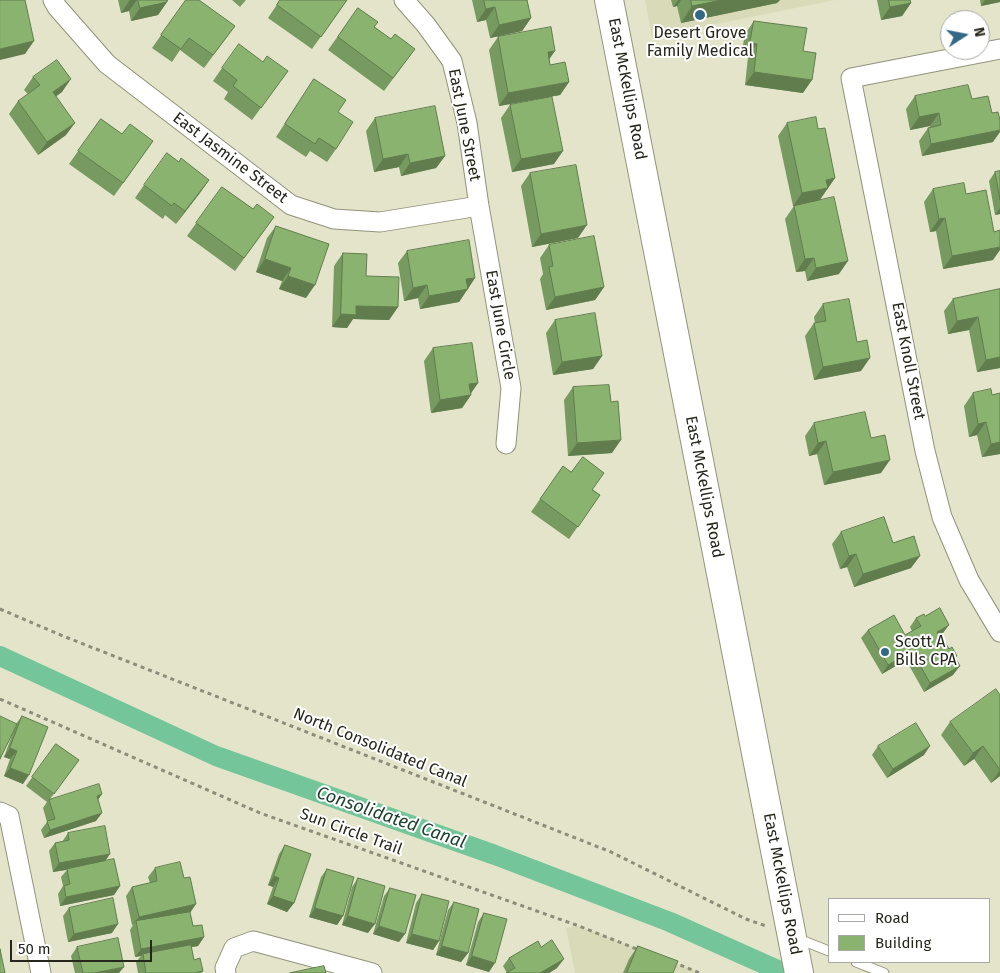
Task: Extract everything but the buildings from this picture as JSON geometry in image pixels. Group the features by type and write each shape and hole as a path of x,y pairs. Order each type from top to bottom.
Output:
{"main road":[{"name":"East McKellips Road","path":"609,0 795,954"}],"street":[{"name":"East Jasmine Street","path":"53,0 107,64 291,205 334,220 380,222 479,206"},
{"name":"East June Street","path":"404,0 426,25 452,61 467,123 479,206"},
{"name":"East Knoll Street","path":"1000,49 851,78 925,451 942,517 969,580 1000,632"},
{"name":"East June Circle","path":"479,206 511,388 506,444"},
{"path":"4,814 41,973"},
{"path":"226,973 226,968 234,948 253,941 372,973"}],"lane":[{"path":"795,954 828,951"},
{"path":"859,963 884,973"}],"path":[{"name":"North Consolidated Canal","path":"0,609 63,636 610,852 746,919"},
{"name":"Sun Circle Trail","path":"0,699 260,813 579,926 640,950"},
{"path":"666,960 700,973"}],"shaded area":[{"path":"645,0 835,0 652,37"},
{"path":"579,926 700,973 575,973 566,928"}],"waterway":[{"name":"Consolidated Canal","path":"0,656 216,756 495,855 670,922 784,973"}],"place":[{"name":"Desert Grove Family Medical","path":"700,15"},
{"name":"Scott A Bills CPA","path":"885,652"}]}
